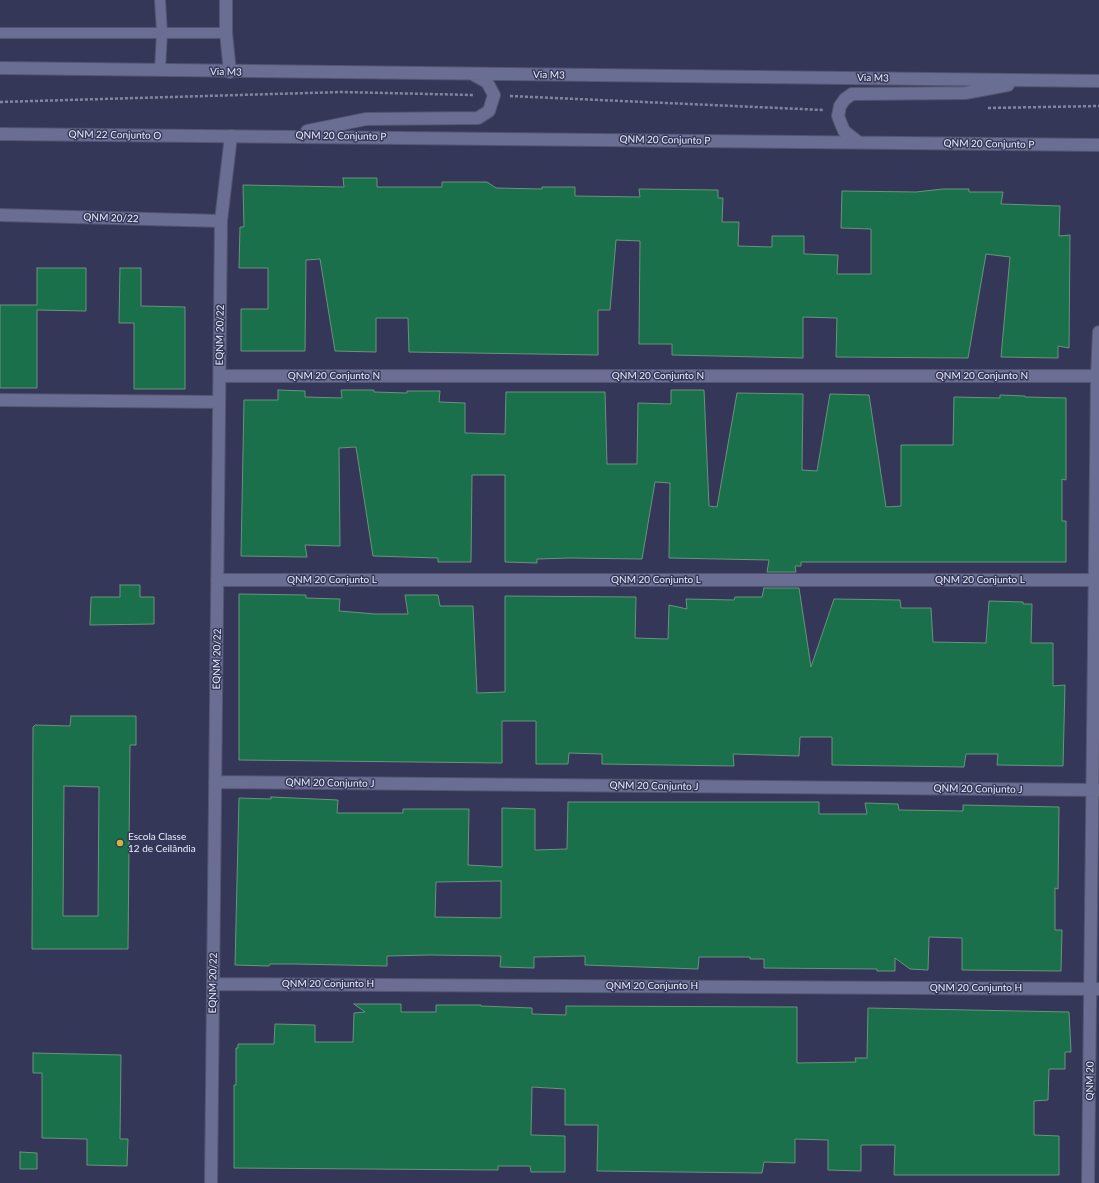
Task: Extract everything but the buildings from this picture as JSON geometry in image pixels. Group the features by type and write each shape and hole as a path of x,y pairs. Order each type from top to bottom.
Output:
{"street":[{"path":"226,0 226,33 230,72"},
{"name":"Via M3","path":"0,68 474,75 1099,81"},
{"path":"283,136 366,119 478,118 489,111 494,95 487,82 474,75"},
{"path":"858,142 851,138 841,127 838,110 844,99 852,94 965,93 1035,80"},
{"name":"QNM 22 Conjunto O","path":"0,134 231,136"},
{"name":"QNM 20 Conjunto P","path":"231,136 1099,145"},
{"name":"EQNM 20/22","path":"211,1183 221,221 231,136"},
{"name":"QNM 20/22","path":"0,215 221,221"},
{"name":"QNM 20","path":"1088,1183 1095,989 1099,332"},
{"name":"QNM 20 Conjunto N","path":"220,376 1098,376"},
{"path":"0,400 219,402"},
{"name":"QNM 20 Conjunto L","path":"217,580 1097,580"},
{"name":"QNM 20 Conjunto J","path":"215,782 1096,790"},
{"name":"QNM 20 Conjunto H","path":"213,984 1095,989"}],"lane":[{"path":"160,0 162,32 160,70"},
{"path":"0,33 226,33"}],"path":[{"path":"0,102 342,92 494,95 838,110"},
{"path":"980,108 1099,106"}],"place":[{"name":"Escola Classe 12 de Ceilândia","path":"120,843"}]}
